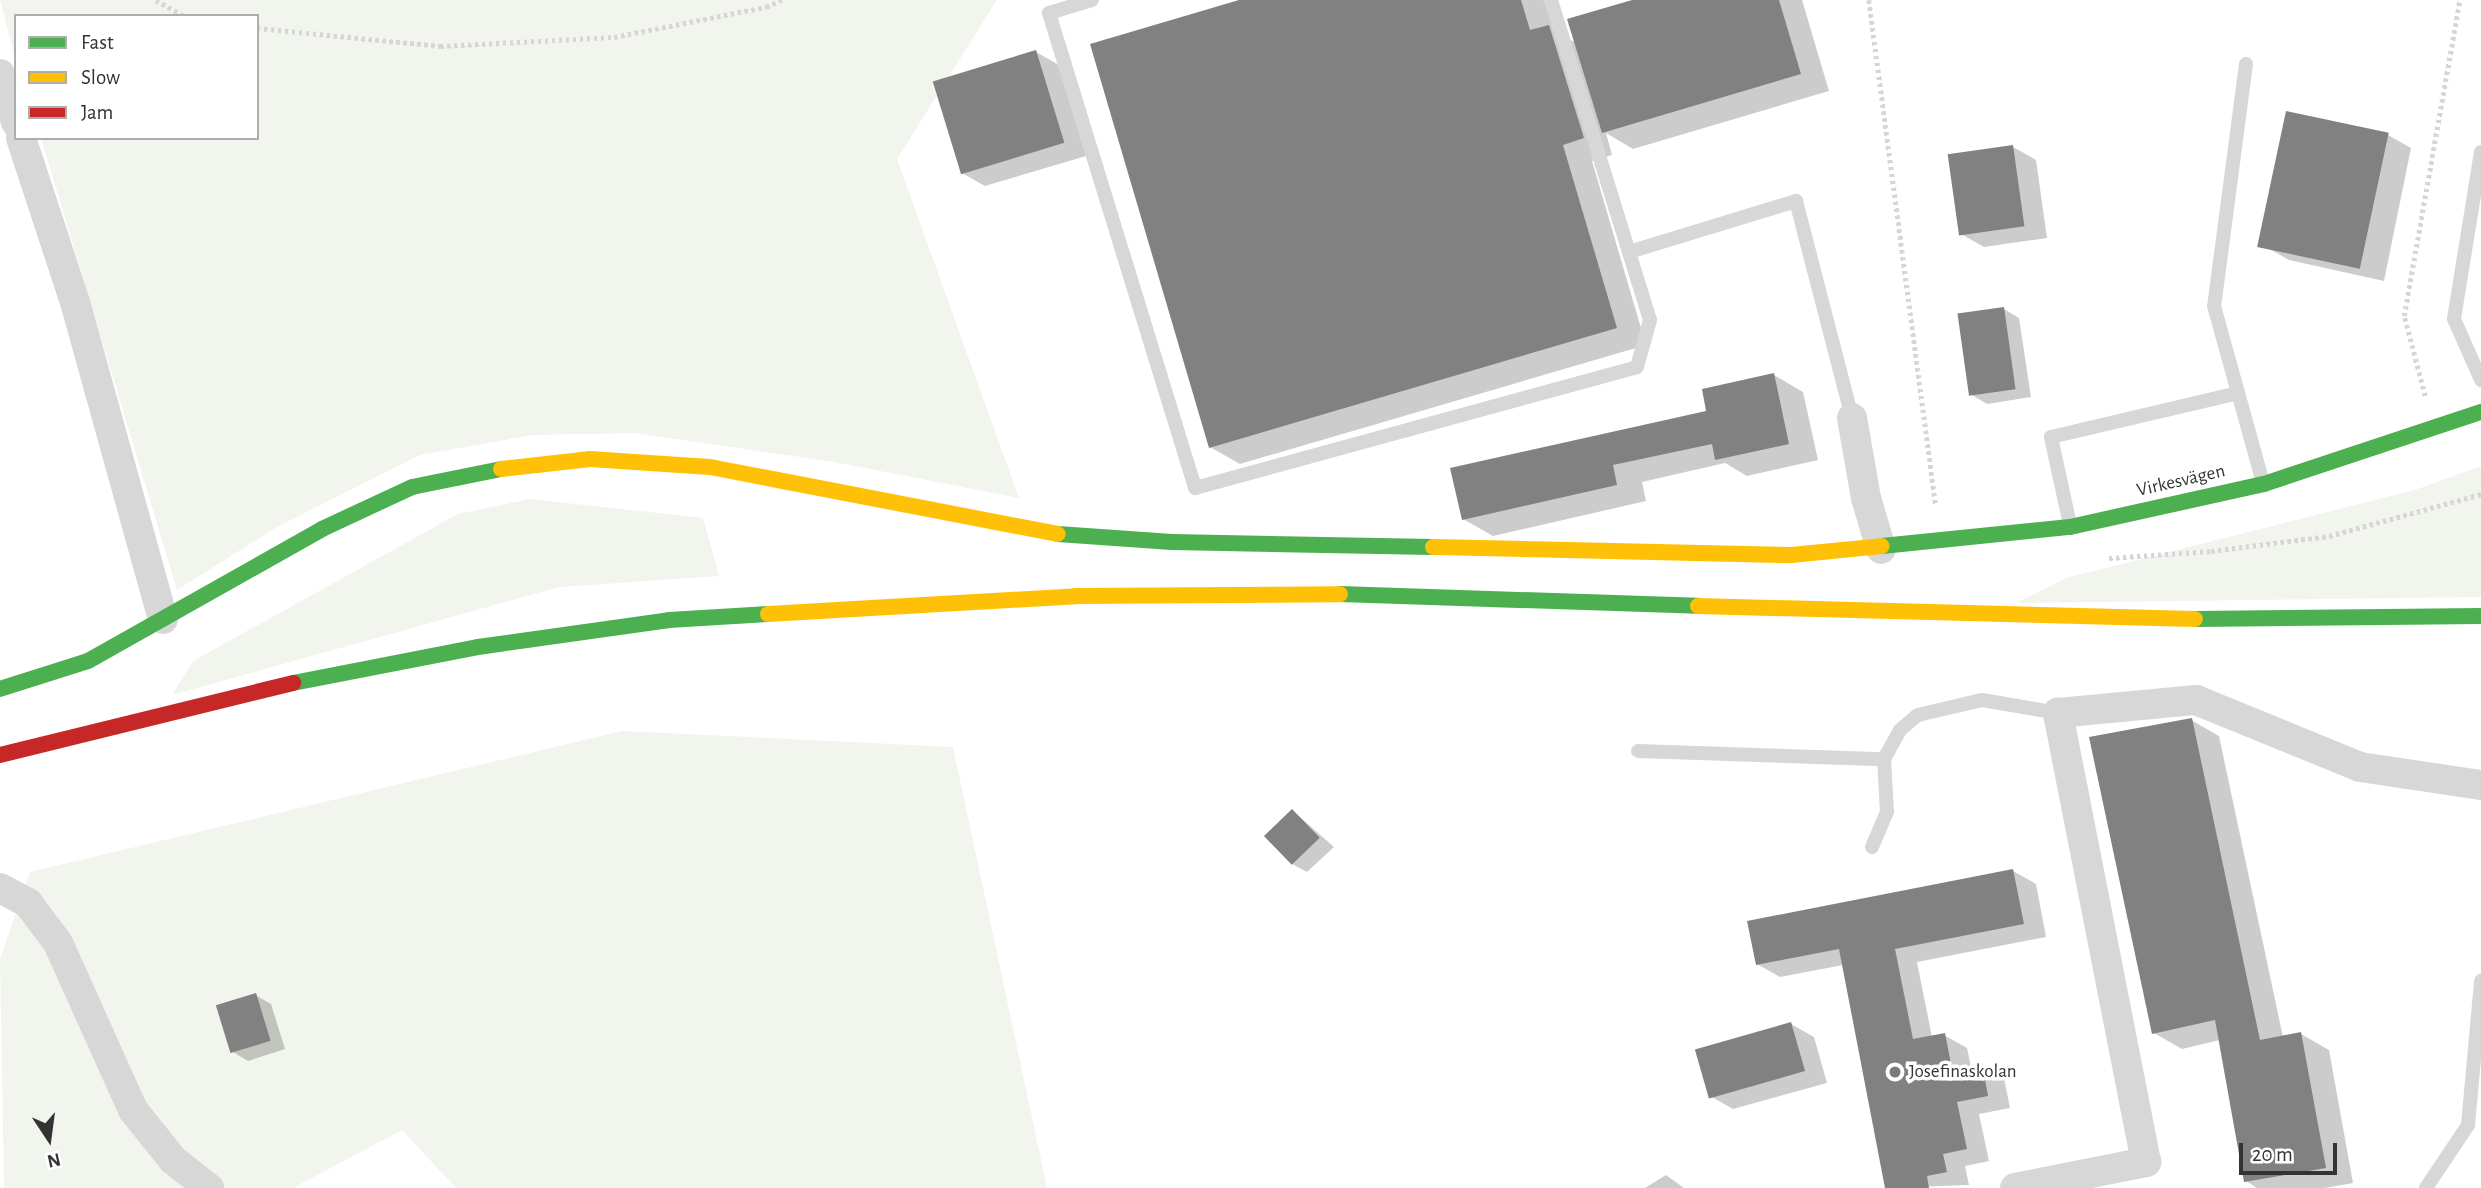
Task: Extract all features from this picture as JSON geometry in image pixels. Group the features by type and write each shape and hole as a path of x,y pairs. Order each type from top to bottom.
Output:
{"street":[{"path":"0,74 14,116"},
{"path":"22,140 75,302 163,619"},
{"name":"Virkesvägen","path":"0,689 88,661 322,529 412,486 505,468 590,459 710,467 1055,534 1172,542 1791,555 1881,549 2070,527 2264,484 2481,412"},
{"path":"1852,418 1866,498 1881,549"},
{"path":"0,755 295,682 478,647 669,620 1063,597 1312,593 2121,620 2481,616"},
{"path":"2015,1188 2146,1162 2058,713 2196,700 2360,767 2481,785"},
{"path":"0,888 28,903 58,943 133,1110 173,1160 209,1188"}],"lane":[{"path":"1092,0 1049,13 1195,488 1637,366 1650,320 1551,0"},
{"path":"2246,64 2214,306 2264,484"},
{"path":"2481,152 2454,319 2481,380"},
{"path":"1629,252 1796,201 1852,418"},
{"path":"2070,527 2051,437 2238,393"},
{"path":"1872,847 1887,812 1884,760 1900,730 1918,715 1982,700 2058,713"},
{"path":"1638,751 1884,760"},
{"path":"2426,1188 2468,1125 2481,981"}],"path":[{"path":"156,0 180,14"},
{"path":"259,28 453,45 614,37 766,7 781,0"},
{"path":"1869,0 1941,542"},
{"path":"2433,427 2404,316 2460,0"},
{"path":"2102,558 2211,551 2329,536 2481,494"}],"shaded area":[{"path":"0,0 997,0 897,159 1019,498 829,461 634,433 532,435 420,455 277,527 177,590 42,140 259,140 259,14 14,14 14,54"},
{"path":"2481,466 2481,597 2016,603 2066,578 2415,490"},
{"path":"530,499 703,518 719,576 559,587 172,695 193,661 458,514"},
{"path":"622,731 953,747 1047,1188 456,1188 402,1130 293,1188 4,1188 0,959 30,872"}],"building":[{"path":"1239,0 1521,0 1530,30 1549,25 1584,138 1563,145 1617,328 1209,448 1090,44"},
{"path":"1632,0 1779,0 1801,74 1602,133 1567,19"},
{"path":"1036,50 1064,143 961,174 933,82"},
{"path":"2286,111 2389,133 2360,269 2257,247"},
{"path":"2013,145 2024,226 1959,235 1948,154"},
{"path":"2004,307 2016,389 1969,396 1957,314"},
{"path":"1774,373 1789,444 1715,460 1712,444 1613,465 1617,485 1462,520 1450,468 1706,411 1702,389"},
{"path":"2192,718 2260,1040 2301,1032 2326,1168 2244,1182 2215,1020 2152,1034 2089,737"},
{"path":"1292,809 1320,838 1292,865 1264,836"},
{"path":"2013,869 2024,924 1895,949 1913,1039 1945,1033 1952,1069 1982,1063 1988,1096 1957,1102 1967,1149 1943,1154 1947,1172 1927,1176 1929,1188 1885,1188 1839,949 1756,965 1747,921"},
{"path":"256,993 271,1041 230,1053 216,1005"},
{"path":"1791,1022 1805,1071 1709,1099 1695,1050"}],"traffic: fast":[{"path":"1882,546 2070,527 2264,484 2481,412"},
{"path":"0,689 88,661 322,529 412,487 501,469"},
{"path":"1058,534 1172,542 1433,547"},
{"path":"1340,594 1698,606"},
{"path":"293,683 478,647 669,620 768,614"},
{"path":"2195,619 2481,616"}],"traffic: slow":[{"path":"501,469 590,459 710,467 1058,534"},
{"path":"1433,547 1791,555 1882,546"},
{"path":"768,614 1076,596 1340,594"},
{"path":"1698,606 2195,619"}],"traffic: jam":[{"path":"0,755 293,683"}],"place":[{"name":"Josefinaskolan","path":"1895,1072"}]}
